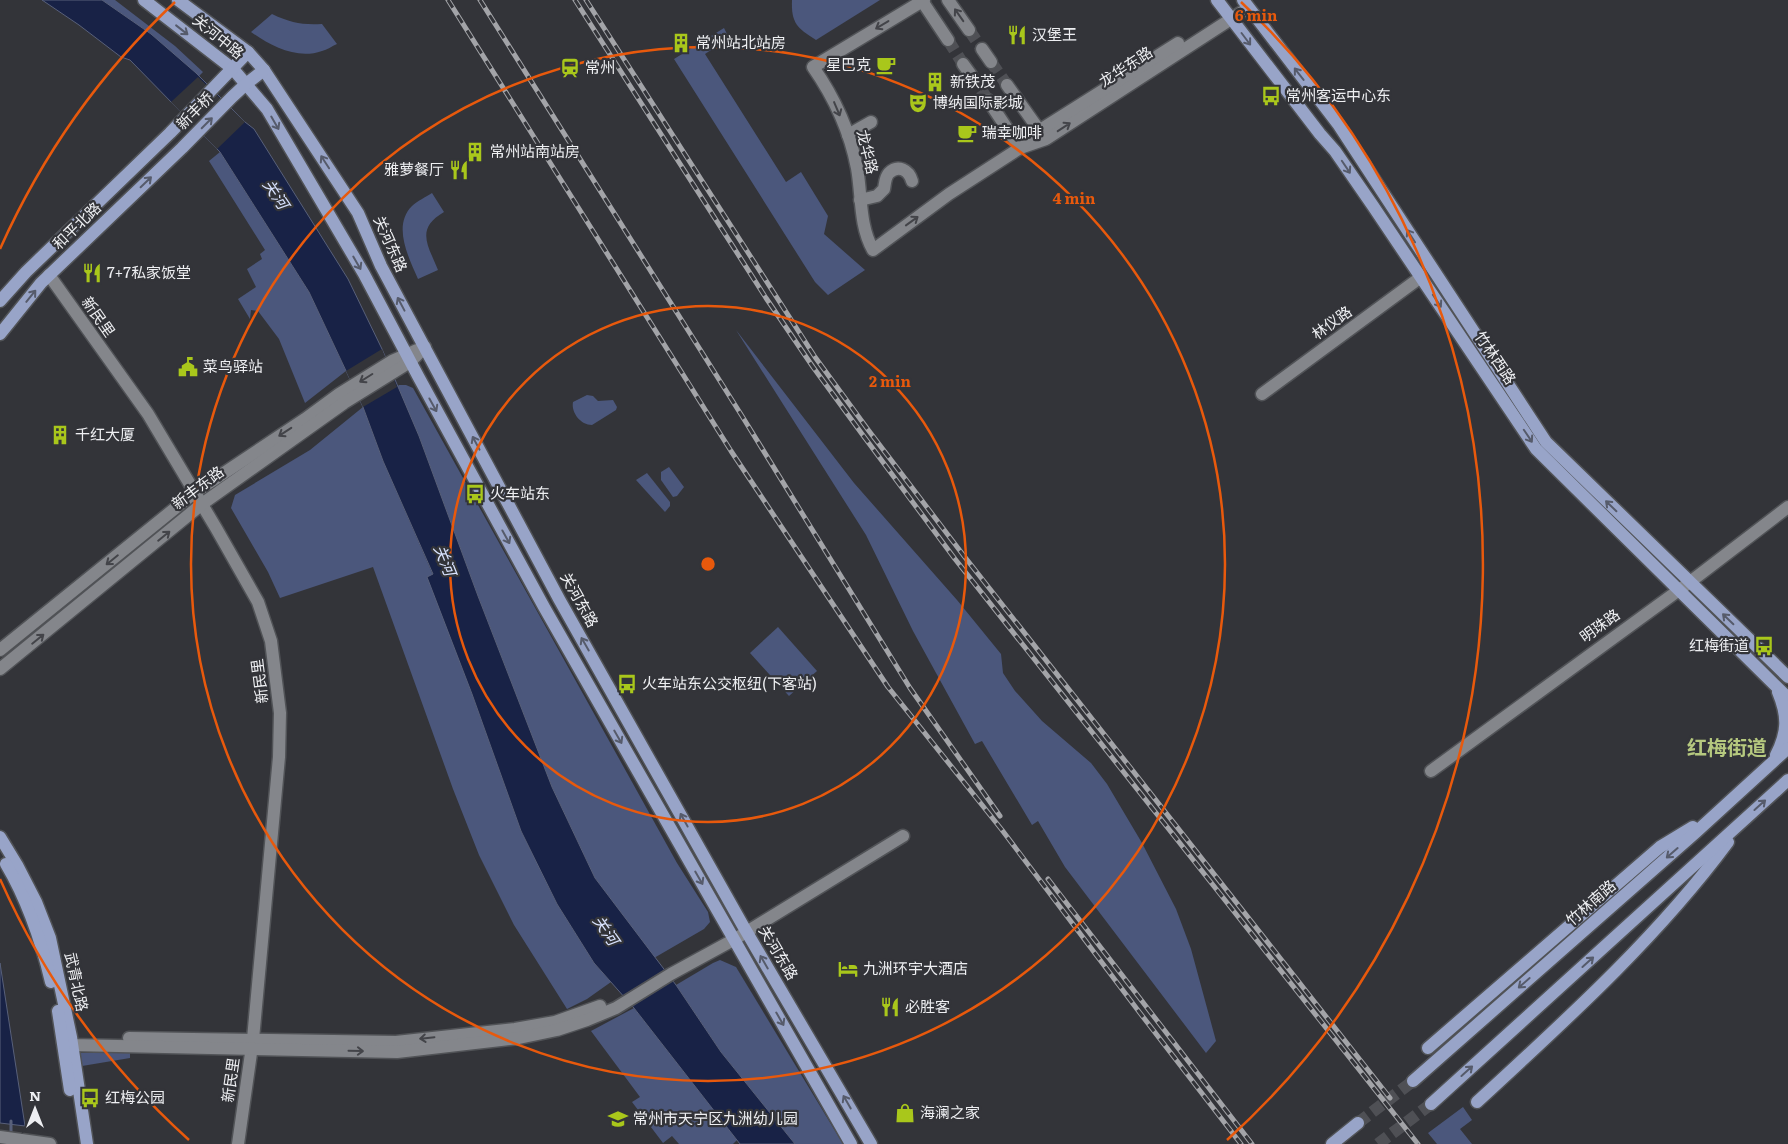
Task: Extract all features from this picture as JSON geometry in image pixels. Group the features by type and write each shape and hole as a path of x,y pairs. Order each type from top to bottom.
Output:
{"main road":[{"name":"关河中路","path":"144,0 233,69 246,84"},
{"name":"竹林西路","path":"1217,0 1334,151 1536,449 1788,698"},
{"name":"关河中路","path":"183,1 248,52 264,70"},
{"name":"竹林西路","path":"1245,3 1338,124 1546,442 1788,677"},
{"name":"新丰桥","path":"170,133 248,52"},
{"name":"新丰桥","path":"182,148 232,97 264,70"},
{"name":"关河东路","path":"264,70 358,213 381,266 559,599 744,927 871,1144"},
{"name":"关河东路","path":"246,84 267,109 364,274 544,607 851,1144"},
{"name":"和平北路","path":"0,301 26,272 170,133"},
{"name":"和平北路","path":"0,334 49,275 182,148"},
{"path":"1773,683 1784,704 1788,725 1784,740 1773,762"},
{"name":"竹林南路","path":"1413,1081 1788,748"},
{"path":"1431,1104 1788,780"},
{"path":"1428,1048 1660,847 1720,810"},
{"path":"1477,1102 1603,984 1699,881 1745,818"},
{"name":"武青北路","path":"0,837 36,902 50,938 87,1144"},
{"name":"武青北路","path":"0,853 28,906 41,942 69,1041 79,1144"},
{"path":"1332,1144 1358,1123"}],"street":[{"path":"923,0 948,40"},
{"name":"龙华路","path":"873,250 869,244 861,212 857,170 852,144 828,89 813,67 923,0"},
{"path":"948,0 969,30"},
{"name":"龙华东路","path":"873,250 949,194 1229,16 1245,3"},
{"path":"982,49 991,62"},
{"path":"963,64 971,75"},
{"path":"1007,84 1043,135"},
{"path":"988,100 1020,148"},
{"path":"848,135 871,122"},
{"path":"860,200 878,196 884,189 888,174 896,169 905,170 910,174 912,180"},
{"name":"新民里","path":"49,275 148,414 258,602 271,641 278,686 280,757 252,1044 238,1144"},
{"name":"林仪路","path":"1262,394 1421,277"},
{"path":"342,399 425,347"},
{"name":"新丰东路","path":"0,650 194,493 305,419 342,399"},
{"name":"新丰东路","path":"0,669 202,504 342,399"},
{"name":"明珠路","path":"1431,771 1690,582 1788,506"},
{"path":"69,1041 252,1044 406,1051 519,1038 557,1030 587,1020 614,1005 669,970 732,935 901,833"},
{"path":"0,1137 50,1144"}],"shaded area":[{"path":"102,0 115,0 175,46 203,72 198,77 151,34"},
{"path":"792,0 880,0 816,40 796,24"},
{"path":"272,14 297,23 322,24 337,44 324,50 303,54 276,47 251,32"},
{"path":"724,28 729,38 705,54 786,182 801,172 828,216 824,234 865,270 828,295 815,282 674,59"},
{"path":"220,152 309,292 346,371 305,403 279,339 258,311 251,310 250,319 238,299 256,287 247,269 262,259 260,254 265,250 209,161"},
{"path":"432,193 444,212 429,225 426,238 438,270 418,279 404,242 403,223 406,214 412,206"},
{"path":"736,330 854,483 957,600 1001,654 1003,673 1015,691 1042,721 1091,763 1107,784 1142,843 1176,909 1191,949 1216,1041 1206,1053 1065,867 1038,821 1032,825 982,741 975,744 913,631 866,535"},
{"path":"399,385 413,388 677,863 708,912 710,922 704,929 654,958 595,878 552,787 478,596 419,436 397,387"},
{"path":"587,395 593,396 598,401 613,400 617,407 616,410 592,425 584,423 575,414 573,402"},
{"path":"363,407 383,461 433,575 428,577 521,831 557,904 594,963 611,982 587,999 567,1009 514,925 479,855 453,789 373,567 280,598 268,572 231,508 235,495 310,450"},
{"path":"669,467 684,487 677,496 673,497 661,480 661,472"},
{"path":"647,473 670,502 670,506 665,512 636,480"},
{"path":"778,627 817,671 789,696 750,653"},
{"path":"720,960 736,967 843,1144 795,1144 721,1052 676,985"},
{"path":"634,1008 737,1140 733,1144 679,1144 672,1136 663,1143 632,1102 640,1097 591,1031"},
{"path":"130,1052 130,1058 82,1066 80,1053"},
{"path":"1463,1107 1472,1120 1460,1129 1472,1144 1437,1144 1428,1133"}],"water":[{"name":"关河","path":"42,0 102,0 151,34 196,73 254,129 348,279 382,349 419,436 478,596 552,787 595,878 676,985 721,1052 795,1144 740,1144 634,1008 594,963 557,904 521,831 472,694 427,577 433,574 383,461 363,407 309,292 220,152 130,60 121,57"},
{"path":"0,963 25,1126 0,1123"}],"pier":[{"path":"198,77 245,122 217,149 171,102"},
{"path":"382,349 397,387 363,407 346,371"}],"waterway":[{"path":"11,1121 11,1135"}],"tunnel":[{"path":"969,30 982,49"},
{"path":"948,40 963,64"},
{"path":"991,62 1007,85"},
{"path":"971,75 988,100"},
{"path":"1358,1123 1413,1081"},
{"path":"1378,1144 1431,1104"}],"railway":[{"path":"448,0 731,451 888,687 1002,830 1241,1144"},
{"path":"480,0 742,416 910,688 1000,816"},
{"path":"575,0 766,298 862,434 955,559 1418,1144"},
{"path":"586,0 815,357 869,431 964,556 1390,1098"},
{"path":"1048,879 1252,1144"}],"place":[{"name":"汉堡王","path":"1017,35"},
{"name":"常州站北站房","path":"681,43"},
{"name":"星巴克","path":"886,65"},
{"name":"常州","path":"570,68"},
{"name":"新铁茂","path":"935,82"},
{"name":"常州客运中心东","path":"1271,96"},
{"name":"博纳国际影城","path":"918,103"},
{"name":"瑞幸咖啡","path":"967,133"},
{"name":"常州站南站房","path":"475,152"},
{"name":"雅萝餐厅","path":"459,170"},
{"name":"7+7私家饭堂","path":"92,273"},
{"name":"菜鸟驿站","path":"188,367"},
{"name":"千红大厦","path":"60,435"},
{"name":"火车站东","path":"475,494"},
{"name":"红梅街道","path":"1764,646"},
{"name":"火车站东公交枢纽(下客站)","path":"627,684"},
{"name":"九洲环宇大酒店","path":"848,969"},
{"name":"必胜客","path":"890,1007"},
{"name":"红梅公园","path":"90,1098"},
{"name":"海澜之家","path":"905,1113"},
{"name":"常州市天宁区九洲幼儿园","path":"618,1119"}],"district":[{"name":"红梅街道","path":"1727,748"}]}
